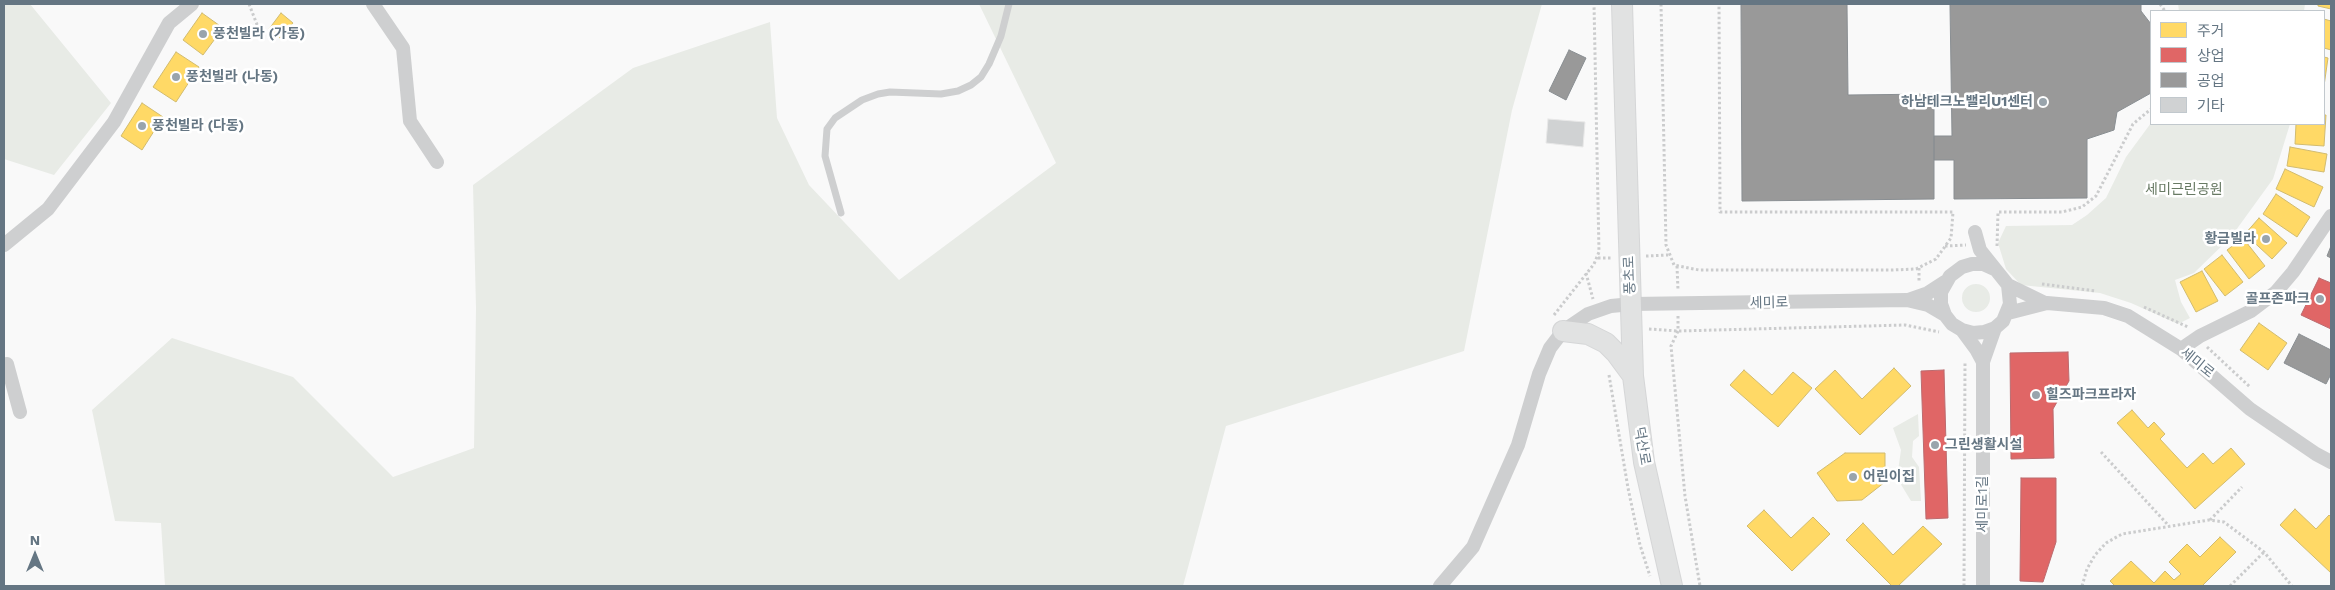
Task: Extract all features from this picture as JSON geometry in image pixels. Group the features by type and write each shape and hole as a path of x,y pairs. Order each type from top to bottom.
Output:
{"main road":[{"name":"풍초로","path":"1622,4 1632,304"},
{"name":"덕산로","path":"1632,304 1633,376 1644,462 1672,586"},
{"path":"1563,331 1588,334 1606,343 1633,376"}],"street":[{"path":"4,245 48,209 114,122 169,23 192,4"},
{"path":"373,4 403,48 410,121 437,162"},
{"path":"2181,349 2200,336 2251,311 2276,292 2293,272 2331,216"},
{"path":"1962,266 1970,250 1974,232 1980,250 1994,269 2002,276 2011,294 2008,313 1995,328 1973,333 1962,330 1952,324 1941,304 1941,292 1945,282 1952,273 1962,266 1979,264 1994,269"},
{"path":"1907,300 1928,293 1945,282"},
{"path":"2008,285 2045,303"},
{"path":"1907,300 1928,305 1945,314"},
{"name":"세미로","path":"1632,304 1696,305 1907,300"},
{"path":"2008,313 2045,303"},
{"name":"세미로","path":"2045,303 2104,308 2128,316 2181,349 2250,409 2294,440 2331,462"},
{"name":"풍초로","path":"1440,586 1473,548 1518,445 1546,356 1563,331 1599,309 1632,304"},
{"name":"세미로1길","path":"1983,586 1984,362 1995,328"},
{"path":"1962,330 1984,362"},
{"path":"4,365 7,364 20,412"}],"lane":[{"path":"841,213 826,156 827,129 835,118 862,100 878,94 890,92 941,94 958,91 971,85 981,78 989,64 1001,36 1009,4"}],"path":[{"path":"249,4 262,40"},
{"path":"1588,271 1598,258 1600,245 1594,4"},
{"path":"1661,4 1666,245 1674,265 1699,270 1916,269 1936,259 1951,238 1953,212 1720,212 1719,4"},
{"path":"1996,245 1998,212 2062,212 2082,207 2096,196 2133,124 2150,110"},
{"path":"1700,586 1685,496 1671,346 1678,331 1905,325 1944,333"},
{"path":"2206,342 2204,343 2251,388"},
{"path":"1964,353 1966,380 1964,586"},
{"path":"2101,452 2169,526"},
{"path":"2209,520 2242,487"},
{"path":"2082,586 2087,569 2095,555 2106,543 2122,534 2209,520 2224,522 2264,552 2292,586"},
{"path":"2230,586 2264,552"}],"green space":[{"path":"4,4 30,4 111,103 54,175 4,159"},
{"path":"979,4 1542,4 1512,110 1464,351 1226,426 1183,586 165,586 161,523 115,521 92,410 172,338 293,377 393,477 474,448 476,308 473,185 633,68 770,22 777,118 809,185 899,280 1056,163"},
{"path":"2178,4 2305,4 2304,10 2179,10"},
{"name":"세미근린공원","path":"2150,124 2290,125 2273,179 2231,237 2194,273 2175,280 2181,302 2190,318 2178,324 2131,303 2100,293 2021,285 2006,269 1998,243 2006,226 2072,225 2106,198 2126,157"},
{"path":"1976,284 1986,288 1990,298 1986,308 1976,312 1966,308 1962,298 1966,288"},
{"path":"1918,414 1919,436 1913,441 1912,457 1919,467 1921,501 1911,501 1897,478 1901,450 1893,428"}],"building: 주거":[{"path":"2318,4 2331,4 2331,9 2318,6"},
{"name":"풍천빌라 (가동)","path":"202,13 223,28 203,55 183,40"},
{"path":"281,13 293,23 280,38 269,29"},
{"path":"2325,19 2331,21 2331,50 2325,48"},
{"name":"풍천빌라 (나동)","path":"176,52 199,67 176,102 153,87"},
{"path":"2325,57 2328,58 2325,79"},
{"name":"풍천빌라 (다동)","path":"142,103 163,117 142,150 121,136"},
{"path":"2326,115 2324,146 2295,144 2296,125 2325,125"},
{"path":"2290,147 2327,154 2324,172 2287,166"},
{"path":"2285,169 2323,187 2314,207 2276,189"},
{"path":"2276,194 2310,217 2297,237 2263,214"},
{"name":"황금빌라","path":"2259,218 2287,243 2272,259 2245,234"},
{"path":"2243,238 2265,266 2249,279 2227,250"},
{"path":"2222,255 2243,282 2225,296 2204,269"},
{"path":"2202,271 2218,301 2196,312 2180,282"},
{"path":"2259,323 2287,343 2268,370 2240,350"},
{"path":"1894,368 1911,386 1860,435 1815,389 1835,370 1862,399"},
{"path":"1744,370 1772,395 1793,372 1812,388 1778,427 1730,385"},
{"path":"2132,410 2148,428 2154,422 2165,434 2160,439 2187,468 2203,453 2213,464 2231,448 2245,464 2195,509 2117,423"},
{"name":"어린이집","path":"1845,453 1885,453 1885,482 1862,500 1837,501 1817,473"},
{"path":"2295,509 2316,529 2329,515 2331,517 2331,573 2280,525"},
{"path":"1764,510 1791,538 1813,517 1830,534 1792,571 1747,526"},
{"path":"1863,523 1893,555 1923,526 1942,544 1898,586 1892,586 1846,540"},
{"path":"2220,537 2236,552 2202,586 2115,586 2110,581 2131,561 2154,583 2165,571 2174,580 2181,574 2169,562 2187,544 2200,557"}],"building: 상업":[{"name":"골프존파크","path":"2319,278 2331,283 2331,329 2301,315"},
{"name":"힐즈파크프라자","path":"2068,352 2069,381 2053,409 2054,458 2011,459 2010,353"},
{"name":"그린생활시설","path":"1944,370 1948,518 1926,519 1921,371"},
{"path":"2021,478 2056,478 2056,542 2043,582 2020,581"}],"building: 공업":[{"name":"하남테크노밸리U1센터","path":"1741,4 1847,4 1848,95 1934,94 1934,199 1742,201"},
{"name":"하남테크노밸리U1센터","path":"1950,4 2141,4 2141,11 2150,23 2150,94 2117,112 2114,130 2087,139 2087,198 1954,199 1954,160 1934,160 1934,136 1952,136"},
{"path":"1569,50 1586,58 1566,100 1549,91"},
{"path":"2331,246 2331,258 2327,256"},
{"path":"2299,334 2331,350 2331,374 2326,384 2284,363"}],"building: 기타":[{"path":"1548,119 1585,122 1583,147 1546,143"}],"place":[{"name":"풍천빌라 (가동)","path":"203,34"},
{"name":"풍천빌라 (나동)","path":"176,77"},
{"name":"하남테크노밸리U1센터","path":"2043,102"},
{"name":"풍천빌라 (다동)","path":"142,126"},
{"name":"황금빌라","path":"2266,239"},
{"name":"골프존파크","path":"2320,299"},
{"name":"힐즈파크프라자","path":"2036,395"},
{"name":"그린생활시설","path":"1935,445"},
{"name":"어린이집","path":"1853,477"}]}
